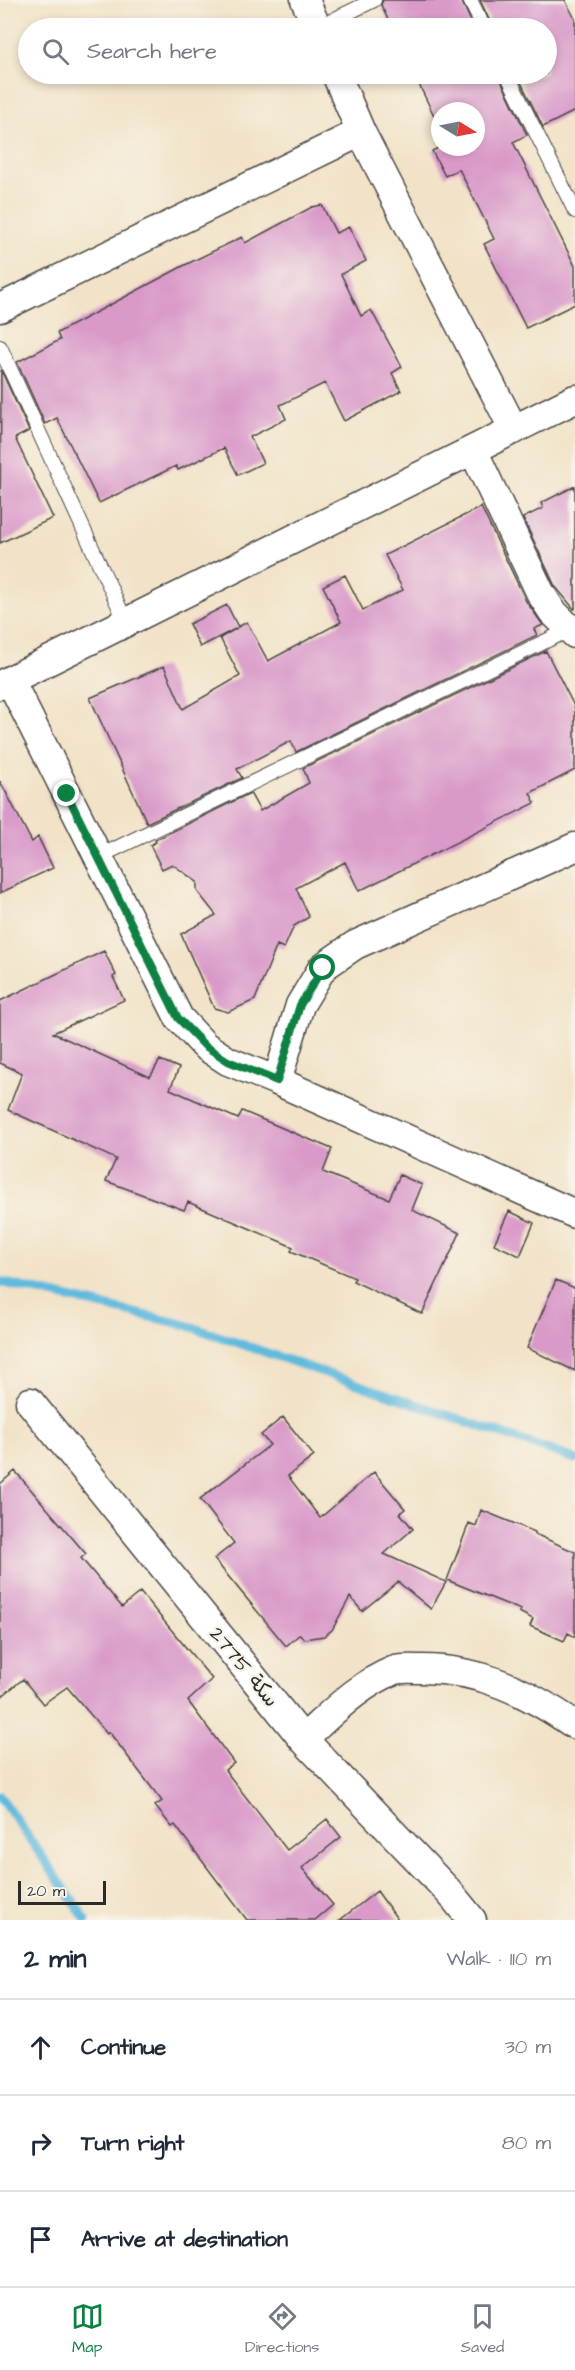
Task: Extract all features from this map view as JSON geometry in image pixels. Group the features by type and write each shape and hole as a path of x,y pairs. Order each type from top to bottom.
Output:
{"street":[{"path":"304,0 312,18"},
{"path":"340,84 361,132 514,430"},
{"path":"0,308 361,132"},
{"path":"575,399 5,683 98,857 178,1018 205,1046 228,1061 575,1214"},
{"path":"473,450 541,594 552,612 573,630"},
{"path":"277,1081 300,1005 323,968 355,945 575,847"},
{"name":"سكة 2775","path":"30,1402 303,1739 450,1893 472,1920"},
{"path":"303,1739 364,1685 397,1669 445,1669 501,1682 544,1704 575,1725"}],"lane":[{"path":"338,18 375,0"},
{"path":"470,0 479,18"},
{"path":"512,84 575,211"},
{"path":"0,347 126,622"},
{"path":"98,857 573,630"}],"building":[{"path":"383,0 461,0 469,18 387,18 381,5"},
{"path":"480,0 565,0 575,19 575,111 543,127 522,84 557,84 557,18 488,18"},
{"path":"419,84 503,84 527,135 513,142 575,266 575,304 526,328 484,244 494,239 459,169 445,176 435,156 485,156 485,102 431,102 431,109"},
{"path":"322,205 336,233 349,227 366,261 341,274 361,316 371,310 402,367 392,373 401,391 344,421 325,383 280,405 286,419 250,437 263,463 238,475 224,448 178,470 176,466 99,503 57,418 45,424 17,362 60,340 57,333 185,265 242,237 245,243 312,207"},
{"path":"1,370 29,431 15,438 53,518 0,543"},
{"path":"575,486 574,609 555,586 523,518 543,508 541,503"},
{"path":"481,507 526,601 543,625 534,629 537,635 296,752 291,741 237,769 242,778 147,823 90,698 164,666 183,709 240,676 220,638 237,628 200,647 189,624 227,605 238,627 247,622 268,661 341,622 323,586 345,575 363,610 403,590 385,555"},
{"path":"546,651 575,708 575,770 530,793 535,803 359,891 345,862 296,888 309,917 294,926 284,948 277,945 255,1000 228,1012 214,1008 181,934 216,915 197,891 197,882 172,864 162,869 150,845 156,842 155,840 250,793 260,811 309,783 303,768"},
{"path":"0,781 32,842 38,837 53,868 0,893"},
{"path":"104,951 116,975 113,977 124,1000 53,1033 150,1077 160,1060 179,1068 170,1089 238,1119 242,1111 332,1149 323,1172 389,1199 400,1175 422,1185 412,1210 460,1233 422,1314 353,1281 355,1278 291,1251 293,1247 188,1202 184,1210 106,1181 116,1159 8,1110 22,1073 0,1063 0,1001"},
{"path":"509,1211 534,1223 520,1256 494,1244"},
{"path":"556,1280 575,1288 575,1371 527,1348"},
{"path":"283,1417 314,1456 288,1476 320,1518 374,1472 405,1509 400,1513 413,1529 384,1554 446,1582 431,1609 398,1582 362,1611 350,1597 332,1630 324,1636 304,1639 300,1634 286,1646 214,1559 234,1543 200,1499 270,1445 261,1435"},
{"path":"15,1471 86,1554 81,1558 122,1607 140,1592 212,1679 188,1701 234,1763 225,1770 287,1850 327,1819 341,1837 302,1868 333,1905 315,1920 247,1920 175,1825 172,1827 155,1806 162,1801 109,1732 107,1734 67,1687 43,1704 23,1679 0,1698 0,1484"},
{"path":"481,1510 535,1532 575,1552 575,1637 568,1633 564,1641 530,1626 533,1619 519,1612 521,1610 447,1580 469,1523 476,1526"},
{"path":"377,1891 398,1920 340,1920"}],"waterway":[{"path":"0,1282 186,1325 575,1459"},
{"path":"0,1796 86,1920"}],"route":[{"path":"67,794 178,1018 205,1046 228,1061 277,1081 300,1005 323,968"}]}
